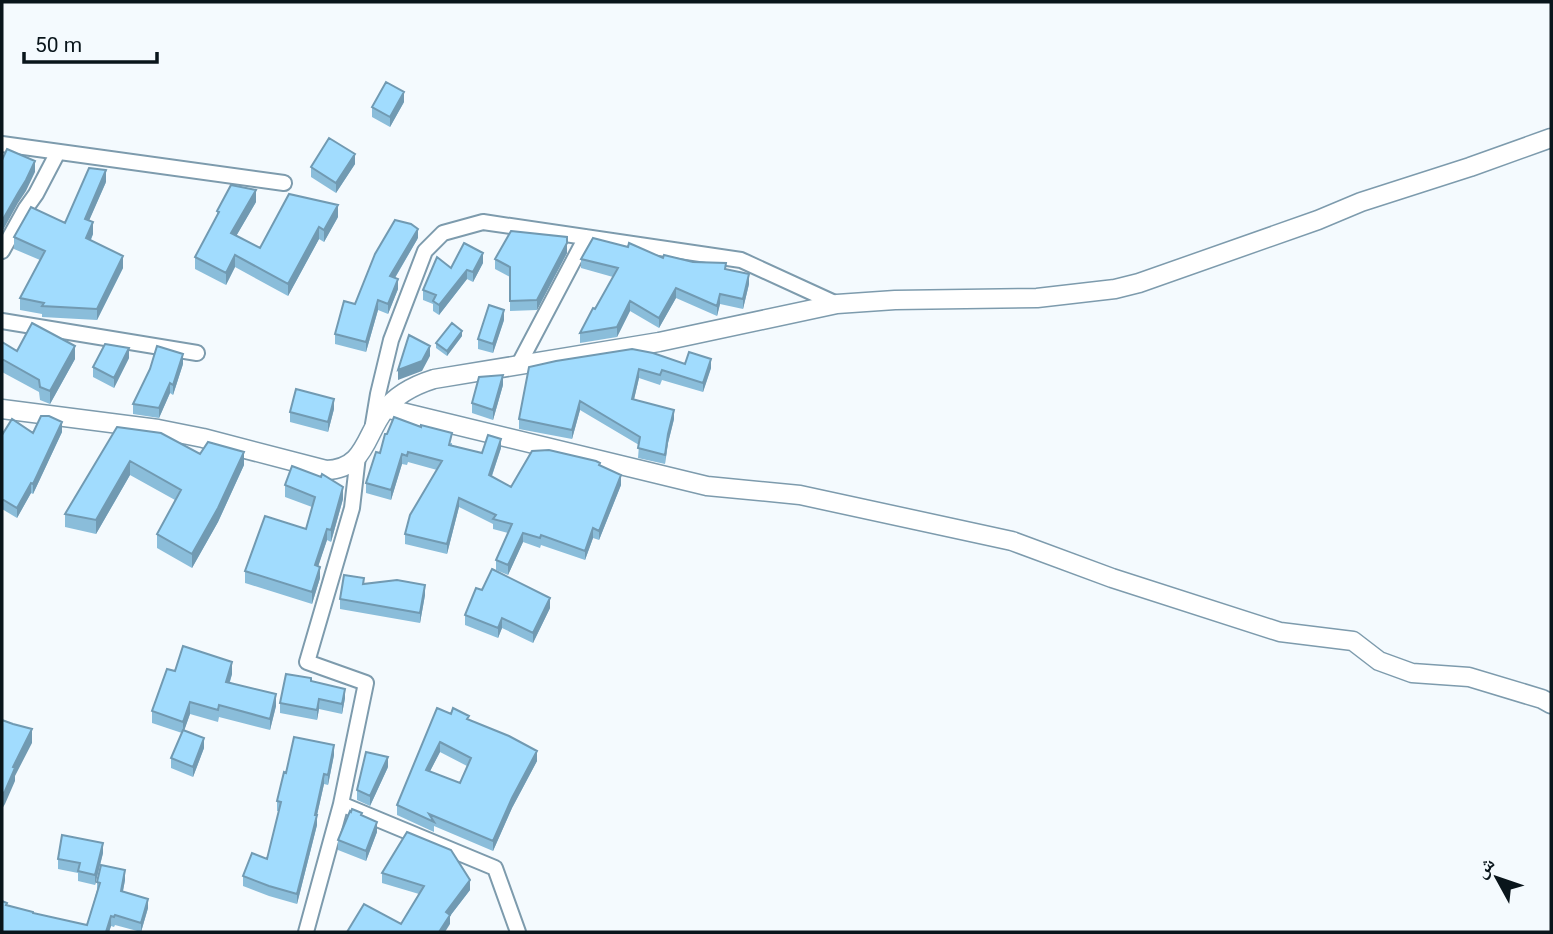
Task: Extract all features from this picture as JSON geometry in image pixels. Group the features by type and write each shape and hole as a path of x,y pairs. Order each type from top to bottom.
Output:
{"street":[{"path":"306,932 341,804 366,683 307,662 352,509 358,456 385,408 401,394 420,383 434,379 659,342 837,304 895,300 1037,298 1115,289 1139,283 1318,220 1361,202 1551,138"},
{"path":"2,144 284,183"},
{"path":"2,251 58,152"},
{"path":"373,428 386,360 398,320 425,251 443,233 483,222 741,260 837,304"},
{"path":"519,364 586,237"},
{"path":"2,321 197,353"},
{"path":"385,408 707,486 800,495 1012,541 1112,578 1280,632 1353,641 1380,661 1412,673 1469,677 1551,704"},
{"path":"2,409 158,429 204,438 326,470 344,467 358,456"},
{"path":"341,804 495,868 518,932"}],"building":[{"path":"386,82 404,92 390,117 372,107"},
{"path":"329,138 355,154 336,183 311,167"},
{"path":"7,149 35,161 2,221 2,160"},
{"path":"89,168 106,170 85,219 93,222 86,238 123,256 97,309 42,306 44,303 20,298 45,251 14,237 31,207 65,223"},
{"path":"231,185 256,190 231,233 260,248 289,194 338,205 324,230 319,227 288,284 235,255 226,273 195,257"},
{"path":"395,220 411,224 418,229 390,276 398,279 388,304 378,300 366,342 335,334 344,301 355,304 375,254"},
{"path":"511,231 567,237 567,243 537,300 510,301 510,267 495,259"},
{"path":"593,238 628,247 629,243 663,258 664,255 693,262 726,263 725,269 749,274 743,299 720,294 717,306 676,288 659,318 630,301 617,327 580,333 618,268 581,259"},
{"path":"464,243 483,253 473,272 467,270 439,305 433,301 436,295 423,290 437,257 451,268"},
{"path":"489,305 504,310 493,344 478,339"},
{"path":"32,323 75,346 50,391 40,387 39,380 2,359 2,342 17,351"},
{"path":"452,323 462,331 447,351 436,343"},
{"path":"409,335 430,346 422,361 398,370"},
{"path":"105,344 129,348 114,378 93,367"},
{"path":"157,346 183,354 173,385 170,383 159,408 133,404 150,369"},
{"path":"632,349 685,364 689,352 711,359 703,383 662,370 660,375 639,369 632,399 674,410 665,455 638,448 640,437 580,401 572,430 519,419 529,367"},
{"path":"503,375 493,410 472,403 479,377"},
{"path":"296,389 334,399 328,422 290,412"},
{"path":"41,416 49,416 62,422 33,484 31,483 17,508 2,499 2,435 12,419 33,433"},
{"path":"394,417 421,427 452,433 449,445 482,453 488,435 501,439 489,475 511,487 532,451 549,450 600,463 599,465 621,475 599,531 593,528 585,551 541,535 540,538 523,533 508,565 496,560 512,524 493,519 496,515 459,498 447,544 405,534 410,515 442,461 408,452 407,456 402,454 391,490 366,483 376,452 380,453 385,434"},
{"path":"117,427 161,433 200,454 208,442 244,452 218,508 192,554 157,534 181,490 130,461 96,520 65,514"},
{"path":"292,466 321,477 322,474 343,487 331,530 327,529 315,565 320,567 312,592 245,571 265,516 306,529 315,497 285,485"},
{"path":"492,569 550,598 533,633 502,618 498,628 465,615 476,588 482,590"},
{"path":"344,575 364,578 363,584 397,580 425,585 420,613 340,599"},
{"path":"183,646 232,662 226,682 276,694 270,719 219,705 218,710 190,702 183,722 152,711 167,669 175,671"},
{"path":"286,674 311,678 311,681 345,689 342,704 319,699 317,710 280,703"},
{"path":"437,708 451,714 453,708 469,716 467,719 537,751 493,841 429,814 434,822 397,805","holes":["440,742 471,758 460,783 426,770"]},
{"path":"2,720 32,729 2,795"},
{"path":"183,730 204,738 193,767 171,758"},
{"path":"294,737 334,745 328,775 324,774 317,815 297,894 243,876 252,853 267,859 281,802 277,801"},
{"path":"366,752 388,757 370,796 357,790"},
{"path":"352,809 377,822 366,851 338,840"},
{"path":"407,832 451,850 470,880 446,912 450,915 439,932 347,932 364,904 401,924 424,886 382,873"},
{"path":"62,835 103,843 95,875 78,871 80,863 58,859"},
{"path":"101,865 125,870 121,891 148,899 141,923 115,915 111,916 106,932 2,932 2,901 7,903 6,905 33,913 87,925 100,883 97,882"}]}
